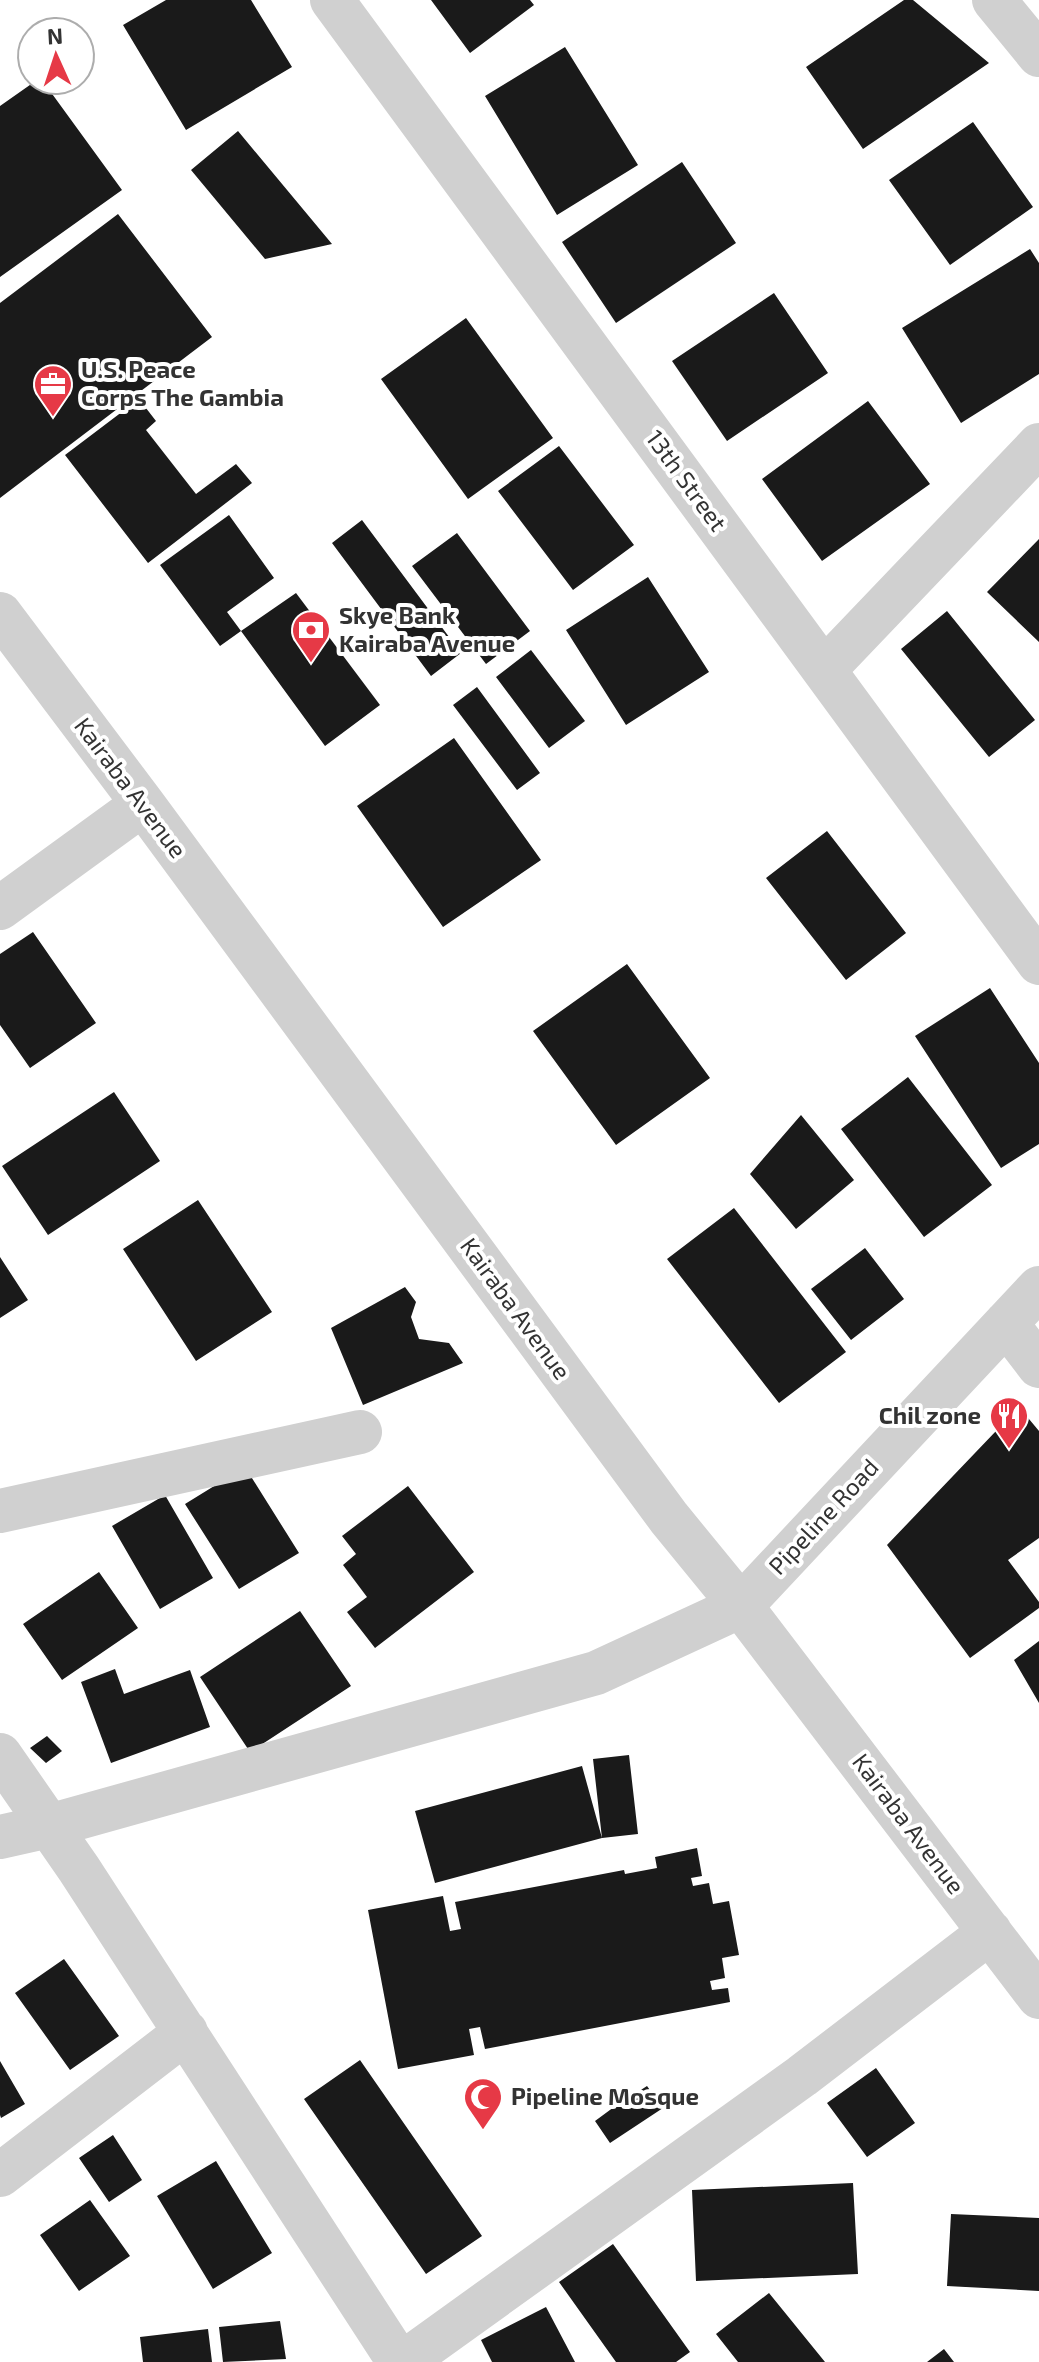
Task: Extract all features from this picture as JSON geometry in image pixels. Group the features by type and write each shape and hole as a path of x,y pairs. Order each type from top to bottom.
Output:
{"street":[{"name":"13th Street","path":"332,0 1039,963"},
{"path":"994,0 1039,55"},
{"path":"825,669 1039,445"},
{"name":"Kairaba Avenue","path":"0,614 669,1518 741,1606 1039,1997"},
{"path":"0,908 143,804"},
{"name":"Pipeline Road","path":"741,1606 1039,1288"},
{"path":"1006,1323 1039,1366"},
{"path":"0,1511 360,1432"},
{"path":"0,1837 596,1673 741,1606"},
{"path":"0,1755 402,2362 802,2076 990,1932"},
{"path":"0,2175 186,2032"}],"building":[{"path":"166,0 251,0 292,67 186,130 123,25"},
{"path":"431,0 530,0 534,5 470,53"},
{"path":"904,0 913,0 989,63 863,149 806,67"},
{"path":"565,47 638,165 557,215 485,96"},
{"path":"16,95 54,96 122,190 0,277 0,106"},
{"path":"973,122 1033,207 950,265 889,180"},
{"path":"238,131 332,244 265,259 191,170"},
{"path":"682,162 736,243 616,323 562,242"},
{"name":"U.S. Peace Corps The Gambia","path":"118,214 212,337 0,498 0,303"},
{"path":"1030,249 1039,263 1039,374 961,423 902,328"},
{"path":"774,293 828,373 727,441 672,361"},
{"path":"466,318 553,438 468,499 381,379"},
{"path":"139,399 156,421 146,430 196,494 236,464 252,483 148,563 65,455"},
{"path":"868,401 930,484 822,561 762,479"},
{"path":"559,446 634,545 573,590 498,491"},
{"path":"229,515 274,578 227,612 241,631 220,646 160,565"},
{"path":"362,520 461,653 431,676 332,543"},
{"path":"457,533 530,631 486,664 412,566"},
{"path":"1039,539 1039,642 987,592"},
{"path":"648,577 709,672 626,725 566,630"},
{"path":"296,593 380,705 325,746 241,631"},
{"path":"947,611 1035,720 989,757 901,649"},
{"path":"531,650 585,721 549,748 496,677"},
{"path":"477,687 540,773 517,790 453,705"},
{"path":"454,738 541,860 443,927 357,806"},
{"path":"827,831 906,933 846,980 766,878"},
{"path":"33,932 96,1023 30,1068 0,1025 0,954"},
{"path":"627,964 710,1078 616,1145 533,1031"},
{"path":"990,988 1039,1063 1039,1144 1001,1168 915,1036"},
{"path":"908,1077 992,1185 924,1237 841,1129"},
{"path":"114,1092 160,1161 48,1235 2,1166"},
{"path":"801,1115 854,1180 796,1229 750,1174"},
{"path":"198,1200 272,1312 196,1361 123,1249"},
{"path":"734,1208 846,1352 779,1403 667,1259"},
{"path":"865,1248 904,1299 851,1340 811,1289"},
{"path":"0,1257 28,1300 0,1318"},
{"path":"405,1287 416,1302 411,1317 419,1339 449,1343 463,1363 363,1405 331,1328"},
{"path":"1019,1407 1039,1431 1039,1538 1008,1560 1039,1602 1039,1608 970,1658 887,1545"},
{"path":"245,1467 299,1553 239,1589 185,1504"},
{"path":"408,1486 474,1572 375,1648 347,1612 367,1597 343,1565 356,1554 342,1536"},
{"path":"165,1495 213,1578 160,1609 112,1526"},
{"path":"99,1572 138,1628 62,1680 23,1624"},
{"path":"300,1611 351,1686 250,1752 200,1677"},
{"path":"1039,1641 1039,1703 1014,1660"},
{"path":"115,1669 124,1694 190,1670 210,1727 111,1763 81,1682"},
{"path":"47,1736 62,1751 46,1763 30,1748"},
{"path":"629,1755 638,1834 602,1838 593,1759"},
{"path":"582,1766 602,1838 435,1883 415,1811"},
{"path":"697,1848 702,1876 691,1878 693,1886 709,1883 713,1904 729,1901 739,1955 722,1958 725,1978 710,1981 712,1990 728,1988 730,2002 485,2049 480,2027 469,2029 474,2055 398,2069 368,1910 443,1896 450,1931 461,1929 455,1902 624,1870 625,1874 657,1868 655,1857"},
{"path":"64,1959 119,2036 70,2070 15,1993"},
{"path":"360,2060 482,2236 426,2274 304,2099"},
{"path":"0,2061 25,2104 1,2118 0,2115"},
{"path":"876,2068 915,2123 867,2157 827,2103"},
{"path":"647,2086 663,2108 610,2143 595,2121 614,2107 612,2104"},
{"path":"113,2135 142,2180 109,2202 79,2158"},
{"path":"216,2161 272,2253 213,2289 157,2196"},
{"path":"853,2183 858,2274 696,2281 692,2190"},
{"path":"90,2200 130,2256 79,2291 40,2235"},
{"path":"951,2214 1039,2218 1039,2291 947,2286"},
{"path":"613,2244 690,2352 676,2362 616,2362 559,2282"},
{"path":"769,2293 825,2362 738,2362 716,2334"},
{"path":"546,2307 575,2362 492,2362 481,2340"},
{"path":"280,2321 286,2359 223,2362 219,2327"},
{"path":"208,2329 212,2362 143,2362 140,2337"},
{"path":"944,2349 954,2362 927,2362"}],"place":[{"name":"U.S. Peace Corps The Gambia","path":"53,418"},
{"name":"Skye Bank Kairaba Avenue","path":"311,664"},
{"name":"Chil zone","path":"1009,1450"},
{"name":"Pipeline Mosque","path":"483,2131"}]}
